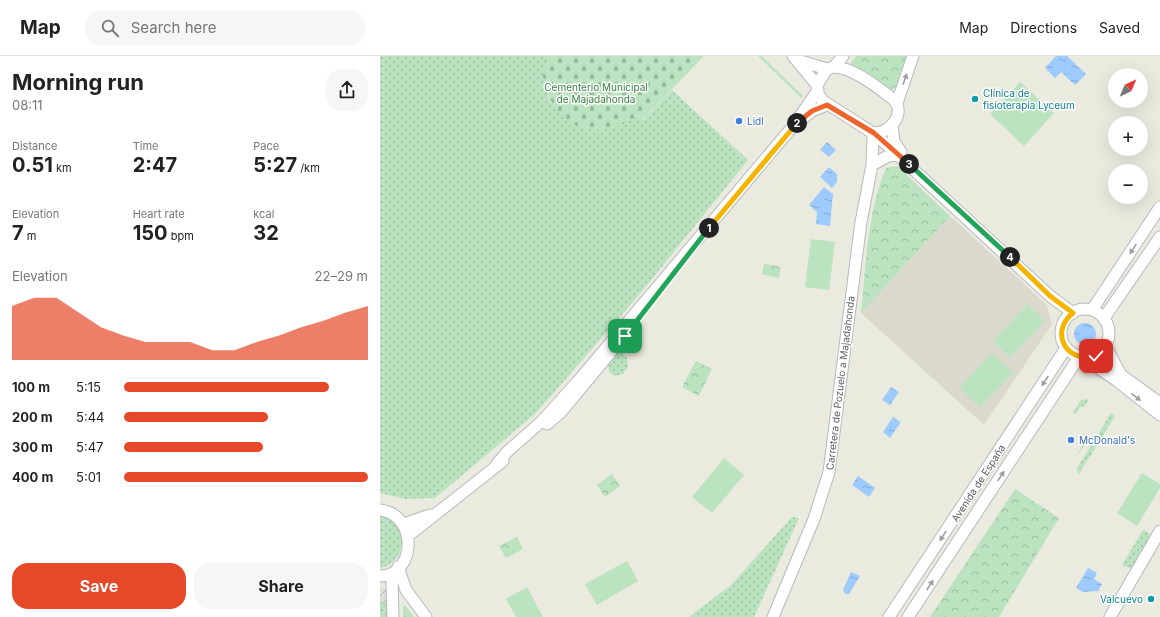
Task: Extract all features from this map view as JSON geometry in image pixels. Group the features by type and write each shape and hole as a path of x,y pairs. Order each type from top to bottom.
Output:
{"street":[{"path":"497,464 507,452 542,421 579,380 660,282 714,221 794,125 817,87 831,68 843,56"},
{"path":"874,133 881,133 892,126 897,117 896,103 913,56"},
{"path":"795,58 831,68 841,67 886,94 896,103"},
{"path":"795,58 817,87 820,98 827,105 874,133 1050,296 1073,313"},
{"path":"794,125 812,111 827,105"},
{"path":"892,126 894,142 909,164"},
{"name":"Carretera de Pozuelo a Majadahonda","path":"774,617 814,519 829,472 861,222 872,165 874,133"},
{"path":"872,165 888,156 898,155"},
{"path":"1092,310 1160,208"},
{"path":"408,536 497,464 511,456 561,412 654,300 714,221"},
{"path":"1104,318 1160,237"},
{"path":"595,372 597,364 645,306 660,282"},
{"path":"1080,357 1096,356 1106,347 1110,332 1104,318 1092,310 1079,310 1073,313 1064,322 1061,336 1066,348 1080,357 1118,374 1160,403"},
{"path":"1106,347 1118,374 1160,415"},
{"name":"Avenida de España","path":"889,617 1066,348"},
{"name":"Avenida de España","path":"908,617 1080,357"},
{"path":"542,421 554,413 588,375 595,372"},
{"path":"380,510 396,516 404,524 408,536 408,552 398,568 388,579"},
{"path":"404,524 438,512"},
{"path":"1110,617 1160,531"},
{"path":"398,568 406,590 426,617"},
{"path":"388,579 406,590"},
{"path":"388,579 395,617"}],"shaded area":[{"path":"950,216 1047,305 1052,324 984,425 861,313"},
{"path":"380,587 387,589 389,617 380,617"}],"green space":[{"path":"380,56 546,56 543,76 548,97 561,114 580,127 600,130 638,115 643,120 672,90 748,160 639,295 536,413 435,498 405,499 380,493"},
{"name":"Cementerio Municipal de Majadahonda","path":"546,56 704,56 642,120 638,115 629,121 611,128 590,130 571,122 555,107 545,87 543,77"},
{"path":"758,56 762,56 803,96 801,98"},
{"path":"856,56 907,56 896,87 891,90 850,65"},
{"path":"1020,82 1054,113 1024,146 990,114"},
{"path":"897,166 950,216 861,313 868,239 875,203 886,168"},
{"path":"811,239 835,242 829,290 805,287"},
{"path":"764,264 781,267 779,278 762,274"},
{"path":"1028,304 1045,321 1010,357 993,341"},
{"path":"619,351 627,358 628,367 623,374 615,376 609,372 608,364"},
{"path":"992,353 1013,373 980,407 959,388"},
{"path":"696,361 712,369 699,396 682,387"},
{"path":"1089,399 1084,407 1081,406 1075,414 1073,412 1081,400"},
{"path":"1111,413 1115,416 1079,474 1076,470"},
{"path":"1087,439 1089,440 1074,459"},
{"path":"724,458 744,475 712,513 692,497"},
{"path":"1142,473 1160,484 1160,488 1137,526 1117,513"},
{"path":"612,474 620,486 605,497 597,485"},
{"path":"1015,489 1059,518 999,617 930,617"},
{"path":"380,514 391,519 396,524 400,530 402,544 397,557 393,562 380,568"},
{"path":"792,517 799,518 754,617 689,617 731,585"},
{"path":"1143,530 1148,532 1151,538 1134,566 1129,568 1122,565"},
{"path":"517,537 523,549 506,558 499,546"},
{"path":"627,561 638,581 597,605 585,584"},
{"path":"527,587 543,617 516,617 506,599"},
{"path":"380,595 381,602 386,602 388,617 380,617"},
{"path":"405,605 414,617 403,617 403,606"}],"water":[{"path":"1056,56 1067,56 1086,74 1075,85 1061,72 1055,78 1045,68"},
{"path":"827,142 836,150 829,157 820,150"},
{"path":"829,167 837,174 837,182 832,188 820,177"},
{"path":"824,187 833,194 830,226 816,224 817,212 809,205"},
{"path":"1081,323 1089,323 1096,330 1096,338 1089,345 1081,345 1074,338 1074,330"},
{"path":"891,387 899,392 890,405 882,400"},
{"path":"893,417 901,422 890,438 883,432"},
{"path":"858,476 875,488 869,497 852,485"},
{"path":"1088,568 1097,573 1094,579 1102,584 1098,591 1083,592 1076,588"},
{"path":"851,572 860,576 849,594 845,594 843,590"}],"place":[{"name":"Clínica de fisioterapia Lyceum","path":"975,99"},
{"name":"Lidl","path":"739,121"},
{"name":"McDonald's","path":"1071,440"},
{"name":"Valcuevo","path":"1151,599"}],"route":[{"path":"625,336 714,221 794,125 812,111 827,105 873,132 1050,296 1073,313 1067,317 1062,329 1061,336 1066,348 1078,357 1089,358 1096,356"}]}
